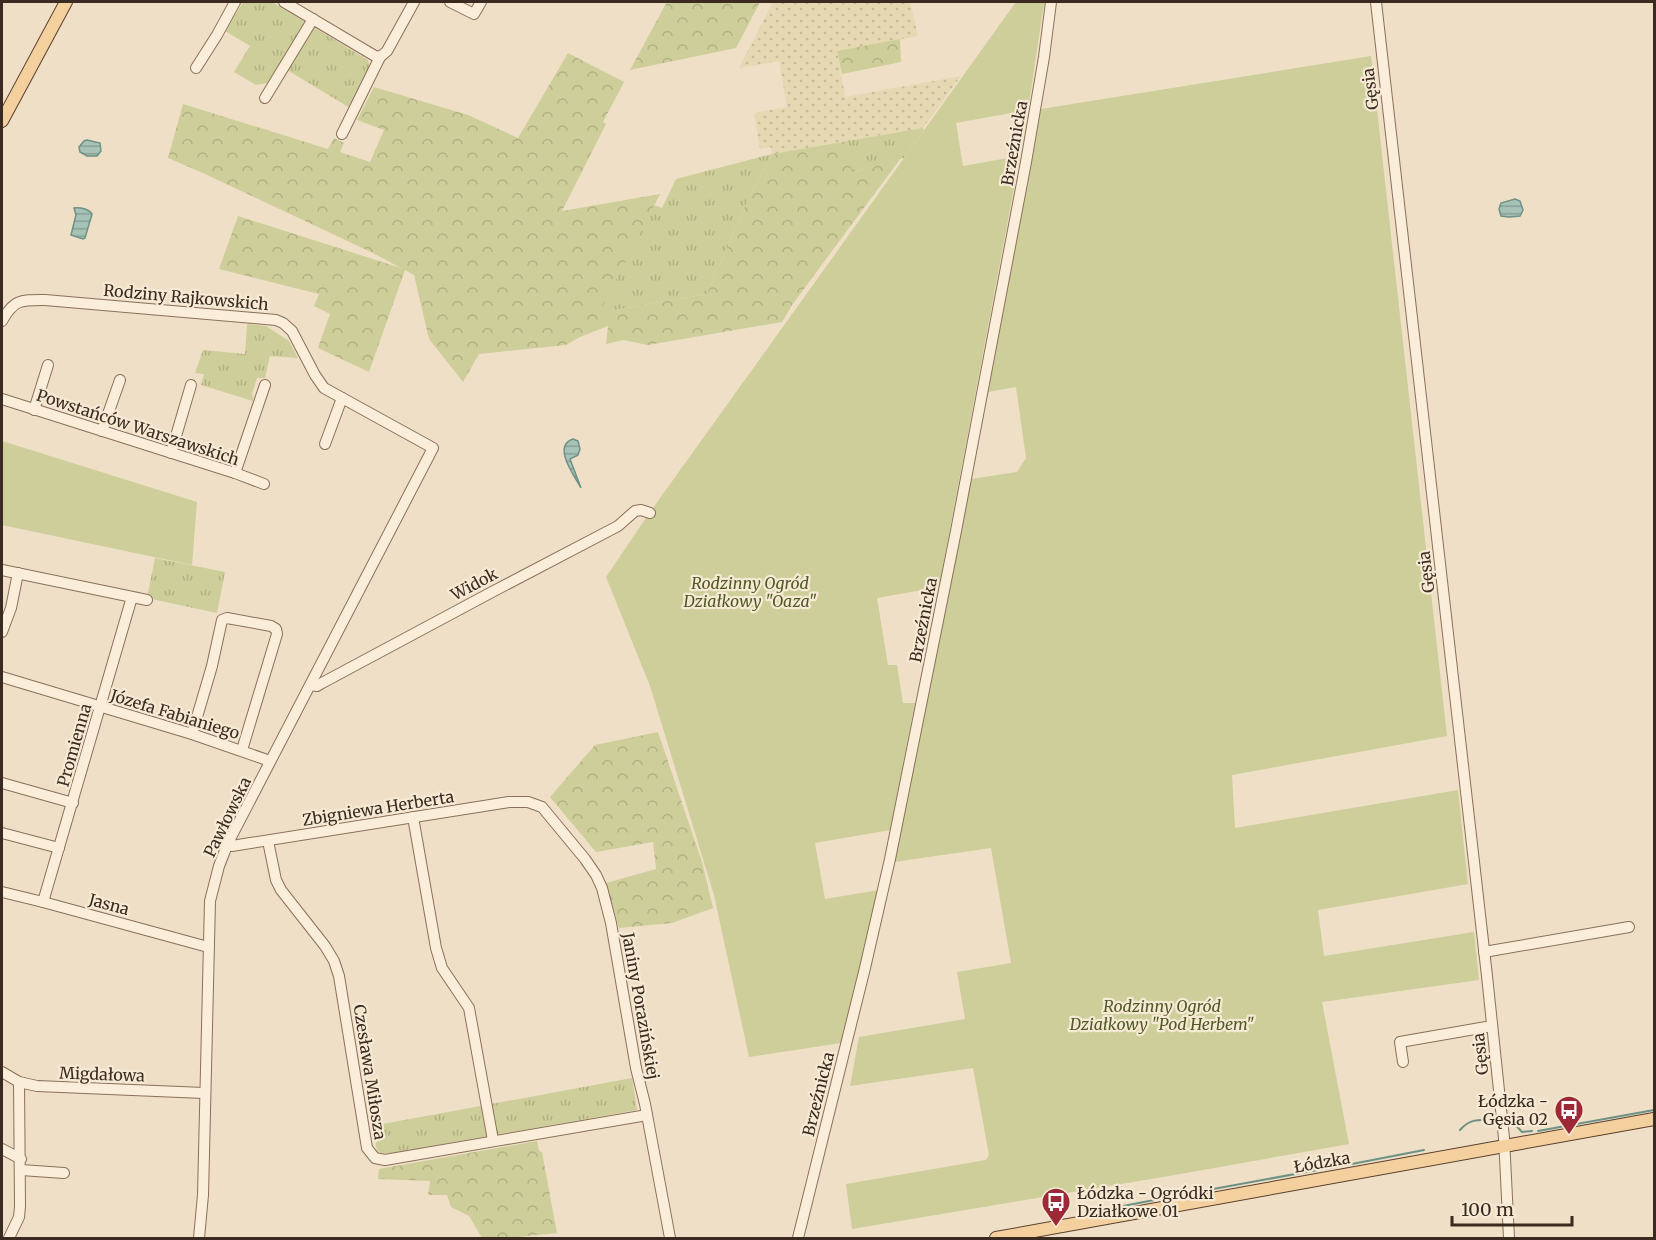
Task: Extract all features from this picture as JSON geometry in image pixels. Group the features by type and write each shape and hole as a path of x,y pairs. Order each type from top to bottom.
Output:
{"main road":[{"path":"2,121 5,107 66,2"},
{"name":"Łódzka","path":"996,1239 1504,1142 1654,1119"}],"street":[{"path":"196,68 235,2"},
{"path":"284,2 380,57"},
{"path":"342,134 380,57 387,51 414,2"},
{"path":"450,2 474,14 481,2"},
{"name":"Brzeźnicka","path":"798,1239 894,841 1024,172 1044,57 1050,2"},
{"name":"Gęsia","path":"1376,2 1492,1026 1504,1142 1509,1239"},
{"path":"265,98 314,19"},
{"name":"Rodziny Rajkowskich","path":"2,321 8,310 23,300 276,320 284,323 292,331 324,388 433,448"},
{"path":"34,410 48,365"},
{"path":"102,431 120,380"},
{"path":"171,453 191,385"},
{"path":"235,474 265,385"},
{"name":"Powstańców Warszawskich","path":"2,399 264,484"},
{"path":"325,444 342,399"},
{"name":"Pawłowska","path":"199,1239 203,1195 210,901 219,866 228,843 433,448"},
{"name":"Widok","path":"311,685 317,686 618,526 635,511 650,513"},
{"path":"2,570 147,600"},
{"path":"2,632 11,608 18,573"},
{"name":"Promienna","path":"44,902 132,597"},
{"path":"192,734 212,666 222,620 227,618 271,626 277,631 242,750"},
{"name":"Józefa Fabianiego","path":"2,677 192,734 270,761"},
{"path":"2,783 73,802"},
{"name":"Zbigniewa Herberta","path":"228,843 235,846 509,802 533,803"},
{"name":"Janiny Porazińskiej","path":"533,803 547,812 585,859 602,888 611,923 636,1068 670,1239"},
{"path":"413,817 436,948 442,968 469,1008 493,1140"},
{"path":"2,832 59,848"},
{"name":"Czesława Miłosza","path":"268,841 276,880 281,890 325,946 339,976 367,1148 375,1158 385,1160 647,1115"},
{"name":"Jasna","path":"2,892 208,947"},
{"path":"1484,952 1629,927"},
{"path":"1403,1062 1400,1042 1492,1026"},
{"name":"Migdałowa","path":"2,1072 19,1082 37,1086 204,1093"},
{"path":"9,1239 19,1217 21,1165 19,1082"},
{"path":"2,1149 21,1165 64,1173"}],"shaded area":[{"path":"773,2 910,2 918,36 837,51 845,97 961,76 923,128 772,154 771,147 760,149 754,113 787,107 779,61 739,68"},
{"path":"87,140 100,143 101,151 97,156 87,156 80,152 79,147"},
{"path":"1515,199 1520,201 1523,210 1520,216 1501,216 1499,209 1501,203"},
{"path":"74,208 84,209 92,214 83,239 71,235 76,215"},
{"path":"573,439 578,441 580,449 578,455 570,459 581,488 564,454 567,443"}],"green space":[{"path":"243,2 272,2 368,60 370,69 350,108 279,65 267,83 256,85 234,72 250,46 225,31"},
{"path":"667,2 760,2 736,48 630,70"},
{"name":"Rodzinny Ogród Działkowy \"Oaza\"","path":"1016,2 1044,3 1028,110 956,123 963,166 1020,156 939,587 877,598 888,665 897,665 903,703 915,703 890,830 815,843 825,899 879,890 841,1043 749,1057 714,895 650,686 606,577 650,512"},
{"path":"900,39 901,62 842,74 837,51"},
{"path":"568,53 624,82 603,122 606,124 562,211 660,194 600,311 707,294 746,204 772,154 848,141 852,173 901,158 792,305 782,322 648,345 623,340 606,344 608,326 566,345 479,354 463,382 429,339 414,275 405,270 369,372 318,348 330,314 314,306 319,294 219,269 238,216 401,268 168,158 183,104 328,149 334,138 344,143 340,152 370,162 384,130 357,120 374,87 468,115 518,138"},
{"name":"Rodzinny Ogród Działkowy \"Pod Herbem\"","path":"1371,56 1447,736 1232,775 1235,828 1458,790 1468,884 1318,910 1324,956 1474,932 1479,980 1322,1002 1349,1144 852,1229 846,1184 986,1160 989,1155 973,1068 850,1086 859,1037 965,1019 957,972 1011,963 991,848 894,862 971,479 1017,472 1026,458 1016,387 988,392 1041,109"},
{"path":"923,128 924,130 904,158 851,173 848,141"},
{"path":"772,154 746,204 707,294 599,311 654,205 662,208 676,179"},
{"path":"247,324 266,326 289,341 298,358 270,356 265,378 257,378 252,394 253,401 201,385 204,374 195,373 203,350 245,354"},
{"path":"2,441 197,502 192,565 2,525"},
{"path":"155,558 225,572 217,613 147,598"},
{"path":"658,732 702,862 713,908 672,923 619,928 606,883 656,869 653,842 596,852 550,797 595,745"},
{"path":"632,1078 637,1110 392,1153 381,1153 377,1150 372,1126"},
{"path":"537,1141 539,1151 542,1152 557,1233 482,1238 469,1216 451,1207 447,1195 428,1195 430,1181 378,1179 379,1169"}],"waterway":[{"path":"1538,1131 1654,1110"},
{"path":"1508,1120 1522,1132 1532,1131"},
{"path":"1460,1130 1473,1121 1497,1121"},
{"path":"1352,1164 1424,1150"},
{"path":"1175,1196 1339,1166"},
{"path":"1102,1210 1165,1198"}],"place":[{"name":"Łódzka - Gęsia 02","path":"1569,1136"},
{"name":"Łódzka - Ogródki Działkowe 01","path":"1056,1228"}]}
